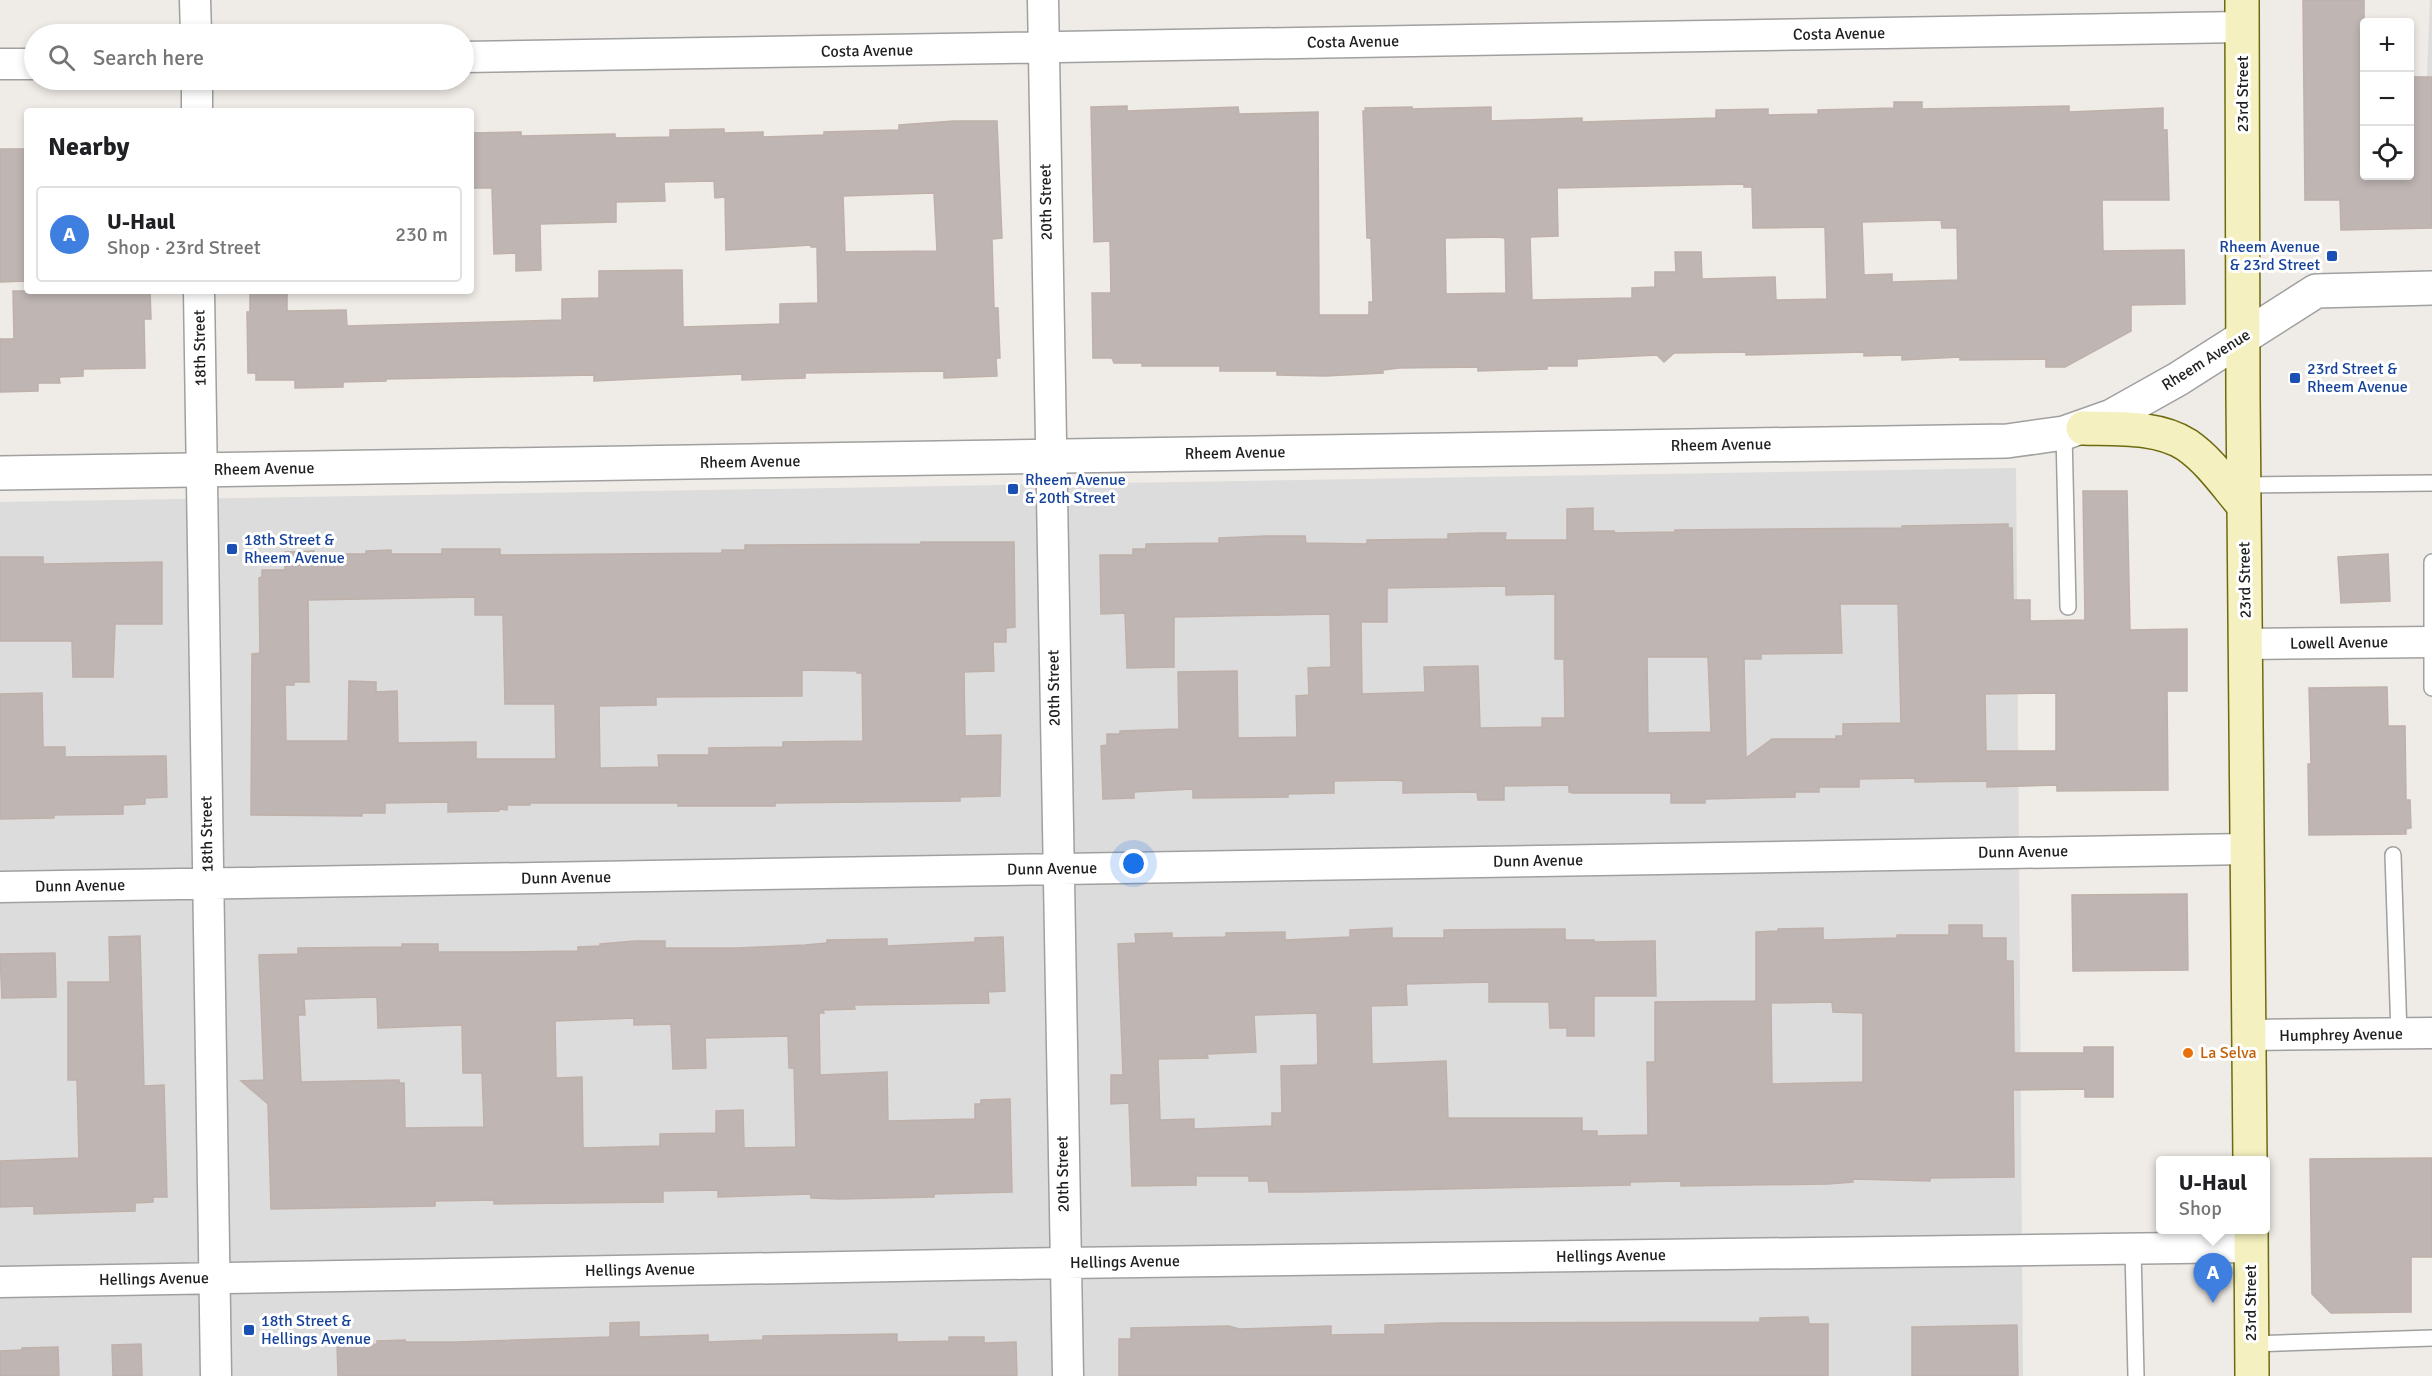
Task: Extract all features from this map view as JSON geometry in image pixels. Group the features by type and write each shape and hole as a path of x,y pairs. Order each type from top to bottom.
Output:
{"main road":[{"name":"23rd Street","path":"2242,13 2250,1156"},
{"path":"2073,430 2136,430 2185,444 2244,496"},
{"name":"23rd Street","path":"2251,1238 2252,1376"}],"street":[{"path":"195,0 196,24"},
{"name":"20th Street","path":"1043,0 1068,1376"},
{"name":"Costa Avenue","path":"474,57 1043,49 2242,13"},
{"path":"0,64 24,64"},
{"path":"197,90 197,108"},
{"name":"Rheem Avenue","path":"0,473 2007,441 2073,430 2112,416 2178,379 2316,291 2432,288"},
{"name":"18th Street","path":"200,294 216,1376"},
{"name":"Lowell Avenue","path":"2245,644 2432,642"},
{"name":"Dunn Avenue","path":"0,887 2247,849"},
{"name":"Humphrey Avenue","path":"2249,1035 2432,1033"},
{"name":"Hellings Avenue","path":"0,1282 1065,1263 2133,1249 2251,1238"}],"lane":[{"path":"2068,607 2073,430"},
{"path":"2244,496 2432,483"},
{"path":"2432,562 2432,688"},
{"path":"2393,855 2399,1034"},
{"path":"2133,1249 2136,1376"},
{"path":"2252,1344 2432,1338"}],"shaded area":[{"path":"2430,0 2432,0 2432,76 2427,76"},
{"path":"2016,468 2023,1376 0,1376 0,502"}],"building":[{"path":"2303,0 2364,0 2364,18 2360,18 2360,180 2414,180 2414,77 2432,77 2432,228 2341,230 2340,200 2305,200"},
{"path":"1894,102 1922,102 1922,109 2069,106 2069,112 2163,108 2163,130 2167,130 2169,200 2102,200 2103,251 2184,250 2185,304 2131,305 2131,331 2065,367 2046,367 2046,359 1960,360 1960,357 1902,360 1902,355 1864,356 1864,352 1746,355 1746,352 1674,353 1664,362 1657,355 1577,359 1577,366 1547,366 1547,369 1478,371 1478,367 1399,368 1383,370 1383,373 1325,376 1277,375 1277,371 1220,371 1220,366 1142,366 1142,363 1114,363 1112,358 1093,358 1092,293 1111,293 1110,241 1094,242 1091,107 1127,106 1127,111 1238,107 1239,114 1318,112 1319,315 1369,315 1369,302 1373,302 1371,238 1367,238 1363,111 1366,111 1365,108 1491,107 1491,121 1582,118 1582,122 1716,118 1716,110 1768,109 1768,115 1818,114 1818,110 1894,108","holes":["1744,184 1744,187 1752,187 1753,228 1825,227 1827,299 1776,300 1775,277 1702,279 1701,252 1675,252 1676,272 1655,272 1655,287 1632,288 1632,298 1532,300 1530,237 1558,236 1557,188","1941,220 1942,228 1957,228 1958,280 1892,282 1892,274 1864,275 1862,222","1445,238 1505,238 1506,293 1446,294"]},
{"path":"997,121 1002,238 992,239 994,308 998,308 1000,358 996,358 997,376 944,378 944,371 805,373 805,378 742,380 742,374 594,381 594,375 386,379 386,381 343,382 343,387 295,388 295,380 256,380 256,373 248,373 247,312 250,312 250,294 287,294 287,311 346,310 347,326 562,320 562,299 599,298 599,271 682,270 683,327 780,324 780,304 818,303 817,247 811,247 811,245 726,250 725,197 715,198 714,181 664,182 665,201 616,202 616,222 540,224 541,270 516,271 516,253 494,254 492,188 474,188 474,133 521,132 521,136 615,134 615,138 670,137 670,130 724,129 724,133 763,132 763,137 824,135 824,132 899,130 899,125","holes":["934,193 937,251 845,252 843,196"]},
{"path":"0,149 24,149 24,281 0,282"},
{"path":"13,291 24,291 24,294 150,294 151,319 144,319 145,368 83,369 83,376 59,377 60,383 38,383 38,391 0,392 0,339 14,339"},
{"path":"2083,491 2127,491 2130,630 2187,629 2187,691 2167,691 2168,790 2057,791 2057,785 1987,787 1987,781 1915,782 1915,778 1859,779 1859,787 1819,787 1819,792 1795,792 1795,797 1705,799 1705,803 1671,803 1671,793 1573,793 1569,792 1569,785 1504,786 1504,800 1478,800 1477,792 1403,793 1403,781 1393,780 1334,781 1334,793 1288,794 1288,797 1193,798 1193,789 1134,792 1134,798 1103,799 1101,746 1107,745 1107,734 1120,734 1120,731 1179,729 1178,672 1237,671 1238,738 1297,737 1296,696 1309,695 1308,668 1331,667 1330,614 1174,617 1174,667 1127,668 1125,613 1101,614 1100,555 1133,555 1133,549 1146,549 1146,544 1219,543 1219,538 1305,536 1306,543 1367,544 1367,540 1448,539 1448,534 1479,533 1506,533 1505,540 1567,540 1567,509 1593,508 1593,531 1614,531 1615,533 2008,524 2008,528 2012,528 2013,600 2030,600 2030,621 2085,620","holes":["1506,586 1506,595 1555,594 1555,659 1564,659 1565,718 1542,718 1542,727 1480,728 1478,666 1424,667 1425,692 1362,694 1361,622 1387,622 1387,588","1840,604 1898,604 1901,723 1843,724 1843,736 1836,736 1836,739 1772,739 1746,758 1744,659 1761,659 1761,654 1842,653","1647,657 1708,657 1711,732 1648,733","2056,693 2056,751 1986,751 1985,694"]},
{"path":"921,542 1014,542 1015,627 1006,628 1006,642 993,642 994,671 964,672 965,736 1001,735 1000,796 960,797 960,801 775,803 775,806 678,806 678,803 530,803 530,805 507,805 507,810 499,809 499,811 448,812 448,802 385,803 385,813 362,813 362,816 251,815 252,654 260,653 259,578 262,577 262,570 285,570 285,552 366,554 366,551 391,550 391,554 442,554 442,549 500,549 500,555 722,553 722,550 745,550 745,545 921,544","holes":["475,597 475,615 503,615 505,704 555,704 556,759 476,759 476,742 398,743 397,691 376,692 376,682 349,681 348,741 286,741 285,685 294,685 294,682 309,682 308,600","802,670 862,673 863,741 783,742 783,747 709,748 709,755 658,755 659,767 600,768 599,706 656,705 656,697 802,696"]},
{"path":"2388,554 2390,601 2341,603 2338,557"},
{"path":"0,557 43,557 43,564 162,562 162,624 115,624 113,677 73,677 72,641 0,641"},
{"path":"2387,687 2388,726 2405,726 2406,800 2410,800 2411,828 2406,829 2406,834 2309,835 2308,764 2311,764 2309,688"},
{"path":"42,693 43,747 65,747 65,757 166,756 167,797 145,798 145,804 123,805 123,814 54,815 54,818 0,819 0,694"},
{"path":"2187,894 2188,970 2073,971 2072,895"},
{"path":"1949,925 1982,925 1982,938 2006,938 2006,961 2013,961 2014,1053 2084,1053 2084,1047 2113,1047 2113,1097 2085,1097 2085,1089 2013,1090 2014,1177 1930,1178 1930,1181 1853,1179 1853,1182 1828,1184 1681,1186 1681,1181 1630,1182 1630,1185 1269,1192 1268,1181 1249,1181 1249,1176 1196,1176 1196,1185 1132,1186 1129,1103 1111,1104 1111,1075 1123,1075 1118,944 1136,943 1135,934 1172,933 1172,938 1226,937 1226,933 1285,932 1285,940 1350,937 1350,930 1392,928 1392,938 1444,938 1444,930 1565,929 1565,940 1655,941 1656,996 1594,996 1594,1036 1567,1036 1567,1028 1550,1028 1549,1002 1489,1002 1489,982 1406,984 1407,1005 1371,1006 1372,1064 1446,1061 1448,1118 1582,1118 1582,1131 1597,1131 1597,1136 1648,1135 1647,1062 1655,1062 1655,1002 1756,1001 1756,932 1823,928 1823,940 1897,938 1897,935 1949,935","holes":["1832,1002 1833,1012 1863,1013 1863,1082 1772,1084 1771,1003","1317,1013 1318,1063 1316,1065 1281,1066 1282,1113 1272,1113 1272,1126 1194,1129 1194,1119 1160,1120 1158,1059 1208,1058 1207,1054 1256,1052 1254,1015"]},
{"path":"140,936 144,1086 164,1085 167,1197 153,1197 153,1202 135,1203 135,1211 34,1214 34,1206 0,1207 0,1161 79,1158 77,1080 68,1080 68,982 110,982 109,937"},
{"path":"1003,937 1005,991 988,992 989,1003 854,1005 855,1009 823,1010 824,1013 819,1013 820,1075 887,1072 888,1121 975,1119 975,1104 981,1104 981,1100 1010,1099 1012,1192 934,1194 934,1197 839,1199 811,1198 811,1194 718,1197 718,1190 663,1191 663,1202 494,1204 494,1200 435,1201 435,1206 271,1209 268,1104 241,1081 264,1080 259,955 298,954 298,948 402,947 402,944 438,944 438,952 508,952 578,951 578,947 635,941 665,941 665,948 737,948 805,945 827,943 827,940 887,939 887,946 975,942 975,938","holes":["377,997 378,1028 462,1025 463,1073 482,1073 484,1127 405,1128 404,1083 399,1083 399,1080 301,1082 298,1015 305,1015 304,999","634,1018 634,1025 671,1024 673,1069 706,1068 705,1038 788,1036 789,1068 794,1068 796,1147 744,1148 743,1110 716,1111 716,1133 660,1134 660,1146 583,1148 582,1077 556,1078 555,1021"]},
{"path":"55,953 56,997 2,998 0,954"},
{"path":"2432,1158 2432,1257 2411,1257 2411,1312 2331,1313 2312,1294 2310,1159"},
{"path":"1808,1317 1809,1324 1828,1324 1828,1376 1119,1376 1119,1339 1131,1339 1131,1328 1229,1326 1239,1329 1331,1326 1331,1335 1385,1334 1385,1325 1760,1322 1760,1318"},
{"path":"639,1322 639,1337 708,1335 708,1342 763,1340 763,1336 897,1334 897,1342 949,1341 949,1337 984,1337 984,1343 1016,1342 1017,1376 338,1376 337,1345 377,1344 377,1341 405,1340 405,1342 457,1342 610,1337 610,1323"},
{"path":"2017,1325 2018,1376 1912,1376 1912,1327"},
{"path":"141,1344 142,1376 113,1376 112,1345"},
{"path":"58,1347 59,1376 0,1376 0,1351"}],"place":[{"name":"Rheem Avenue & 23rd Street","path":"2332,256"},
{"name":"23rd Street & Rheem Avenue","path":"2295,378"},
{"name":"Rheem Avenue & 20th Street","path":"1013,489"},
{"name":"18th Street & Rheem Avenue","path":"232,549"},
{"name":"La Selva","path":"2188,1053"},
{"name":"U-Haul","path":"2213,1303"},
{"name":"18th Street & Hellings Avenue","path":"249,1330"}]}
